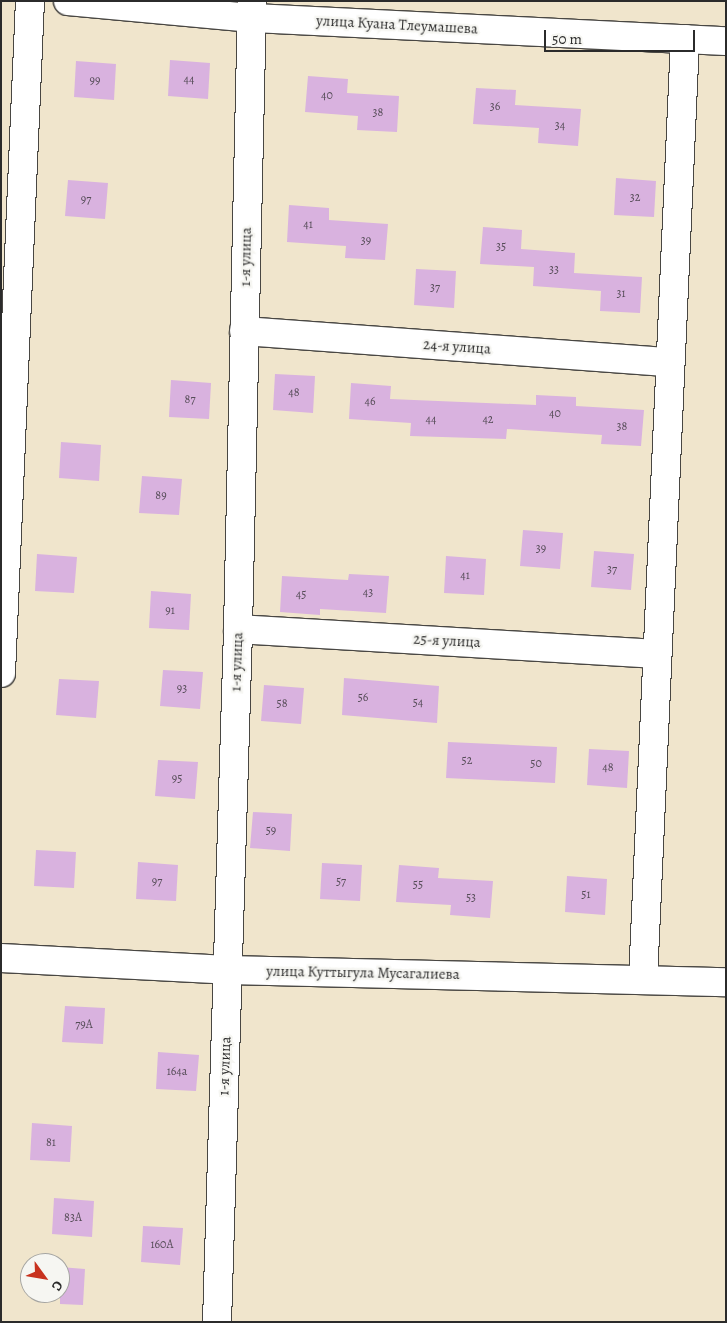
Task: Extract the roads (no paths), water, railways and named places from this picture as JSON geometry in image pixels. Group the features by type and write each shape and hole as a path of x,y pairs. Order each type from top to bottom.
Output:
{"street":[{"path":"1,673 11,228 30,1"},
{"name":"улица Куана Тлеумашева","path":"68,1 252,10 726,41"},
{"name":"1-я улица","path":"217,1322 238,629 252,10"},
{"path":"643,980 669,362 685,39"},
{"name":"24-я улица","path":"244,331 669,362"},
{"name":"25-я улица","path":"238,629 656,654"},
{"name":"улица Куттыгула Мусагалиева","path":"1,958 228,970 726,982"}]}
